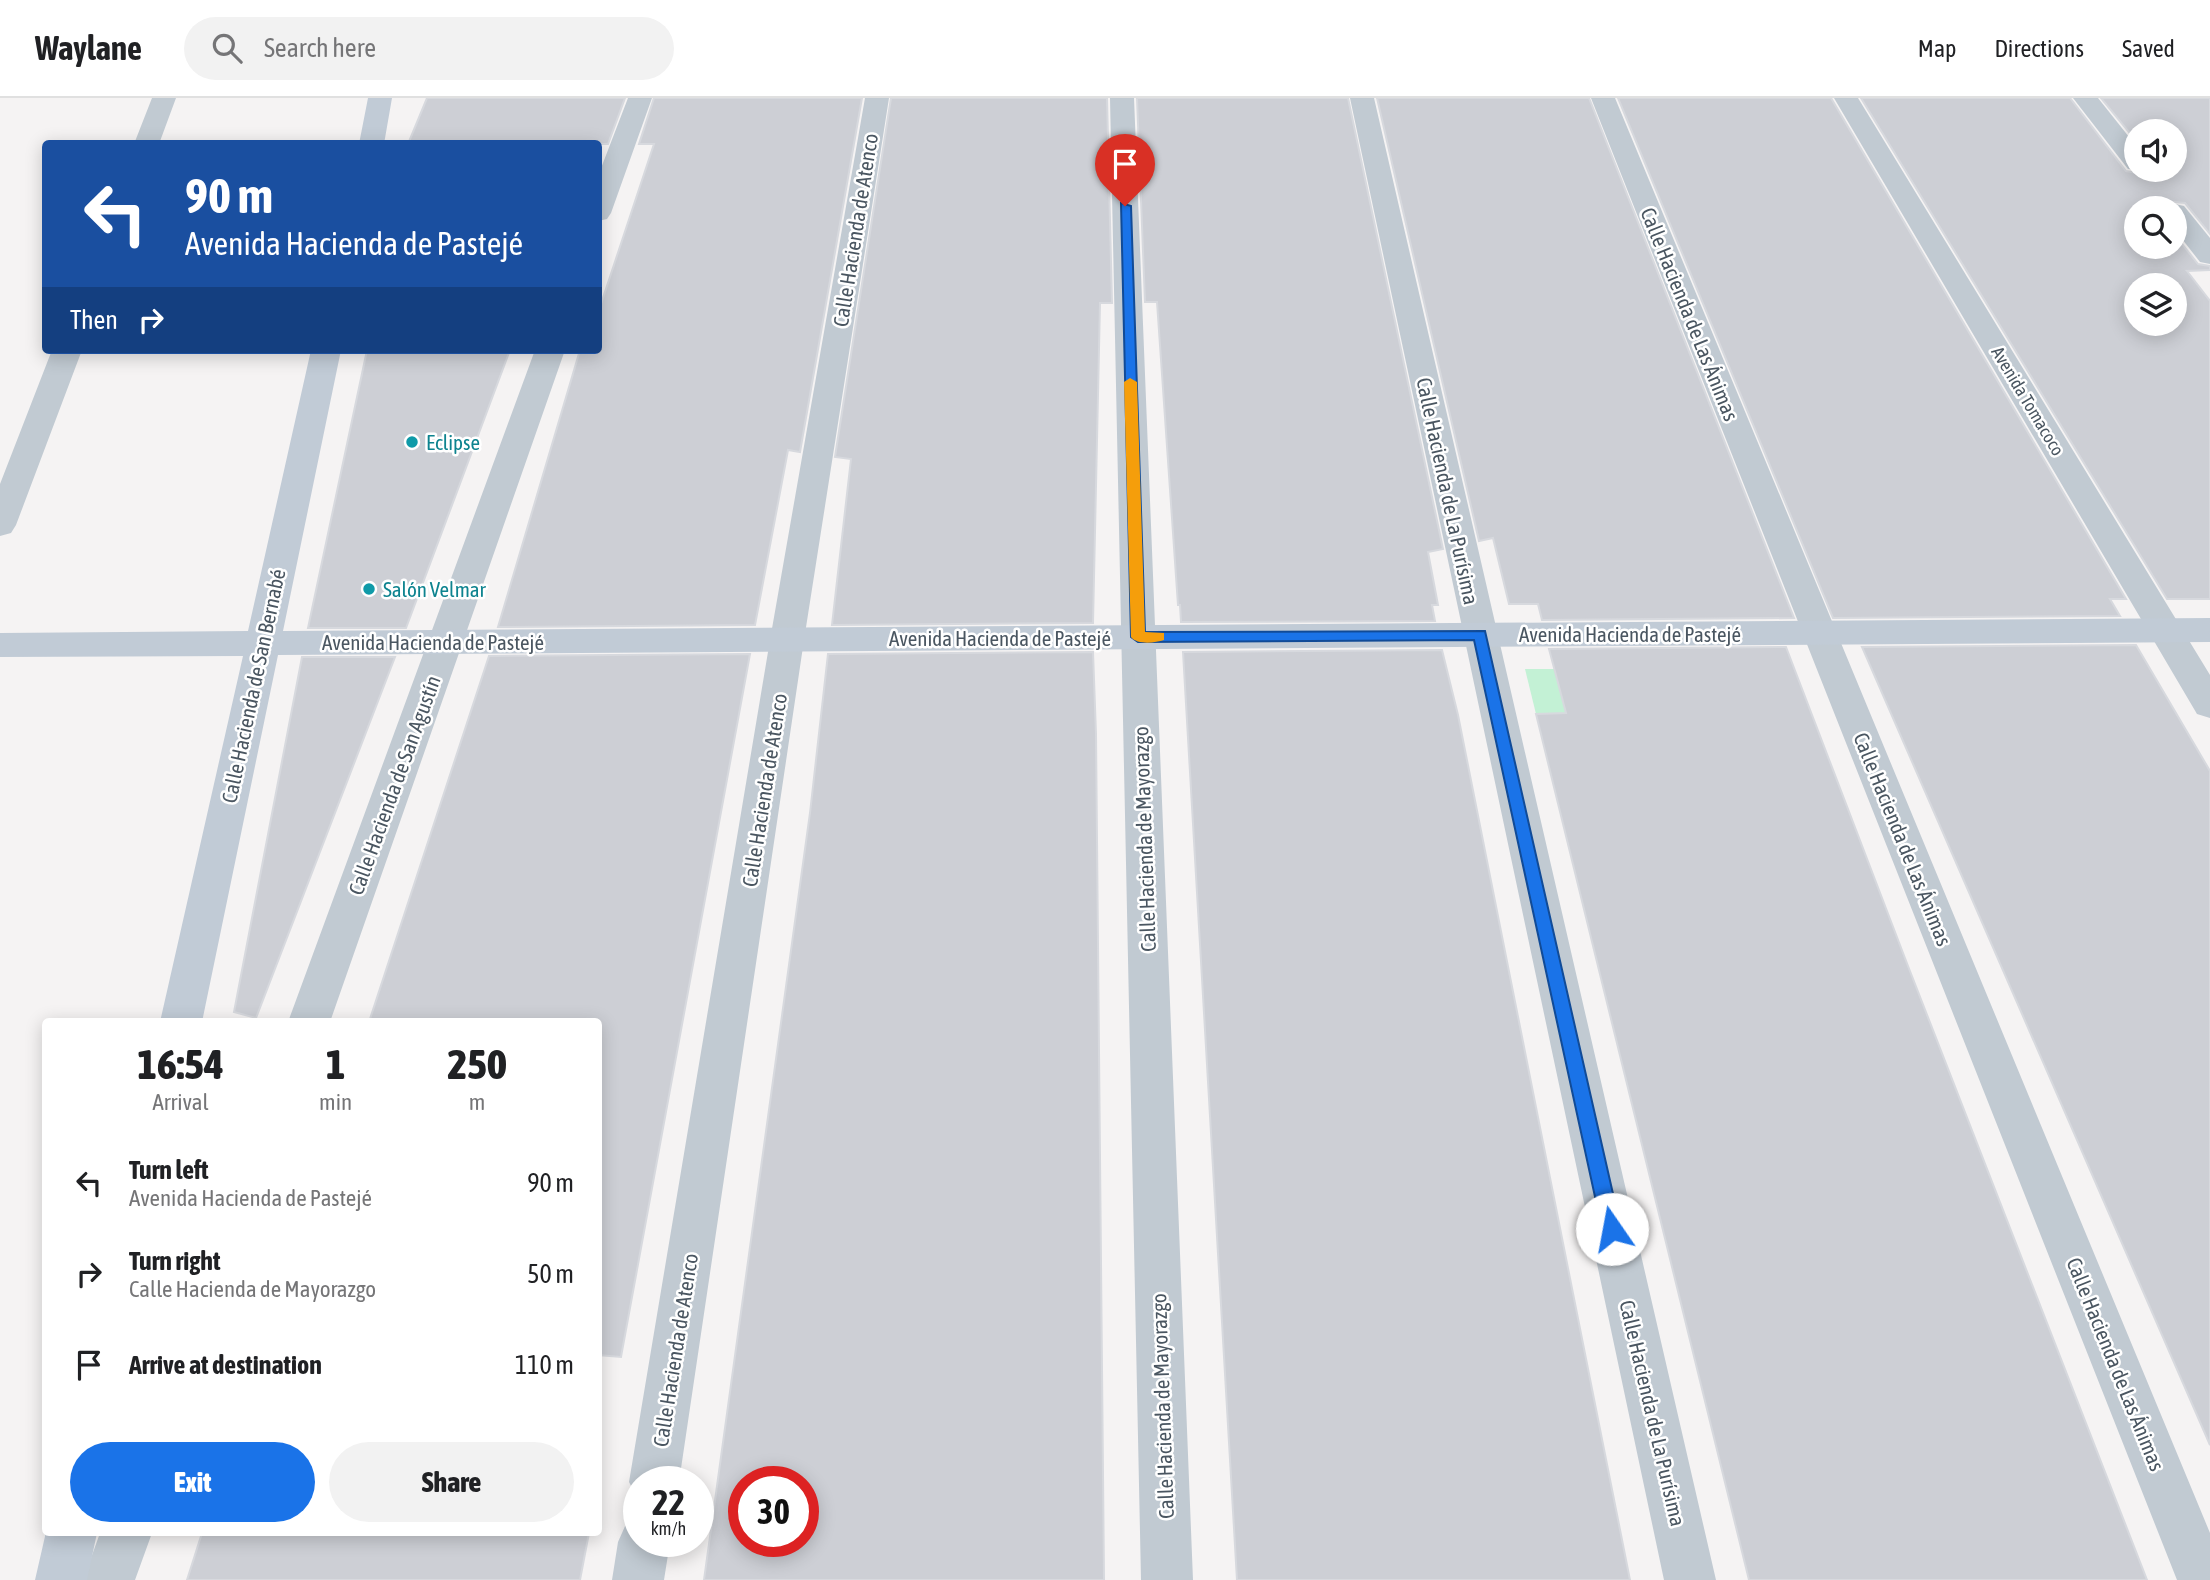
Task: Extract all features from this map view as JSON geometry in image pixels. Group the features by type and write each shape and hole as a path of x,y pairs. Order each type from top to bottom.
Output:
{"street":[{"path":"148,140 164,98"},
{"path":"602,202 639,98"},
{"name":"Calle Hacienda de Atenco","path":"657,1466 877,98"},
{"name":"Calle Hacienda de Mayorazgo","path":"1122,98 1167,1580"},
{"name":"Calle Hacienda de La Purísima","path":"1362,98 1690,1580"},
{"name":"Calle Hacienda de Las Ánimas","path":"1602,98 2203,1580"},
{"name":"Avenida Tomacoco","path":"1846,98 2210,705"},
{"path":"2085,98 2210,256"},
{"path":"372,140 381,102"},
{"path":"0,525 65,354"},
{"name":"Calle Hacienda de San Bernabé","path":"182,1018 325,354"},
{"name":"Calle Hacienda de San Agustín","path":"310,1018 549,354"},
{"name":"Avenida Hacienda de Pastejé","path":"0,645 2210,630"},
{"path":"61,1580 70,1536"},
{"path":"109,1580 125,1536"},
{"path":"638,1580 642,1557"}],"green space":[{"path":"1525,669 1554,669 1566,713 1536,714"}],"building":[{"path":"427,98 625,98 608,144 602,144 602,140 410,140"},
{"path":"654,98 862,98 800,452 788,450 755,625 498,627 579,354 602,354 602,301 654,144 639,144"},
{"path":"891,98 1107,98 1112,303 1100,303 1093,623 832,625 851,459 835,457"},
{"path":"1137,98 1348,98 1443,549 1428,552 1438,605 1432,605 1435,621 1181,622 1157,302 1145,302"},
{"path":"1377,98 1589,98 1794,618 1542,620 1538,604 1509,604 1493,538 1479,541"},
{"path":"1618,98 1831,98 2126,599 2110,599 2120,616 1833,618"},
{"path":"1861,98 2070,98 2124,168 2124,182 2187,182 2187,119 2124,119 2124,126 2101,98 2210,98 2210,234 2187,205 2187,196 2124,196 2124,259 2187,259 2187,250 2198,264 2210,266 2210,270 2187,271 2210,301 2210,599 2167,599"},
{"path":"366,354 509,354 406,628 308,628"},
{"path":"2136,645 2210,771 2210,1445 1862,647"},
{"path":"1786,647 2147,1580 1749,1580 1536,714 1566,713 1549,649"},
{"path":"1442,650 1458,715 1630,1580 1237,1580 1183,652"},
{"path":"1093,652 1104,1580 704,1580 707,1557 714,1557 714,1508 810,813 828,654"},
{"path":"750,654 621,1357 602,1355 602,1018 370,1018 489,656"},
{"path":"302,657 395,657 256,1018 234,1012"},
{"path":"201,1536 588,1536 580,1580 187,1580"}],"slow traffic":[{"path":"1130,382 1138,637 1159,637"}],"place":[{"name":"Eclipse","path":"412,442"},
{"name":"Salón Velmar","path":"369,589"}],"route":[{"path":"1125,206 1138,637 1480,635 1612,1229"}]}
